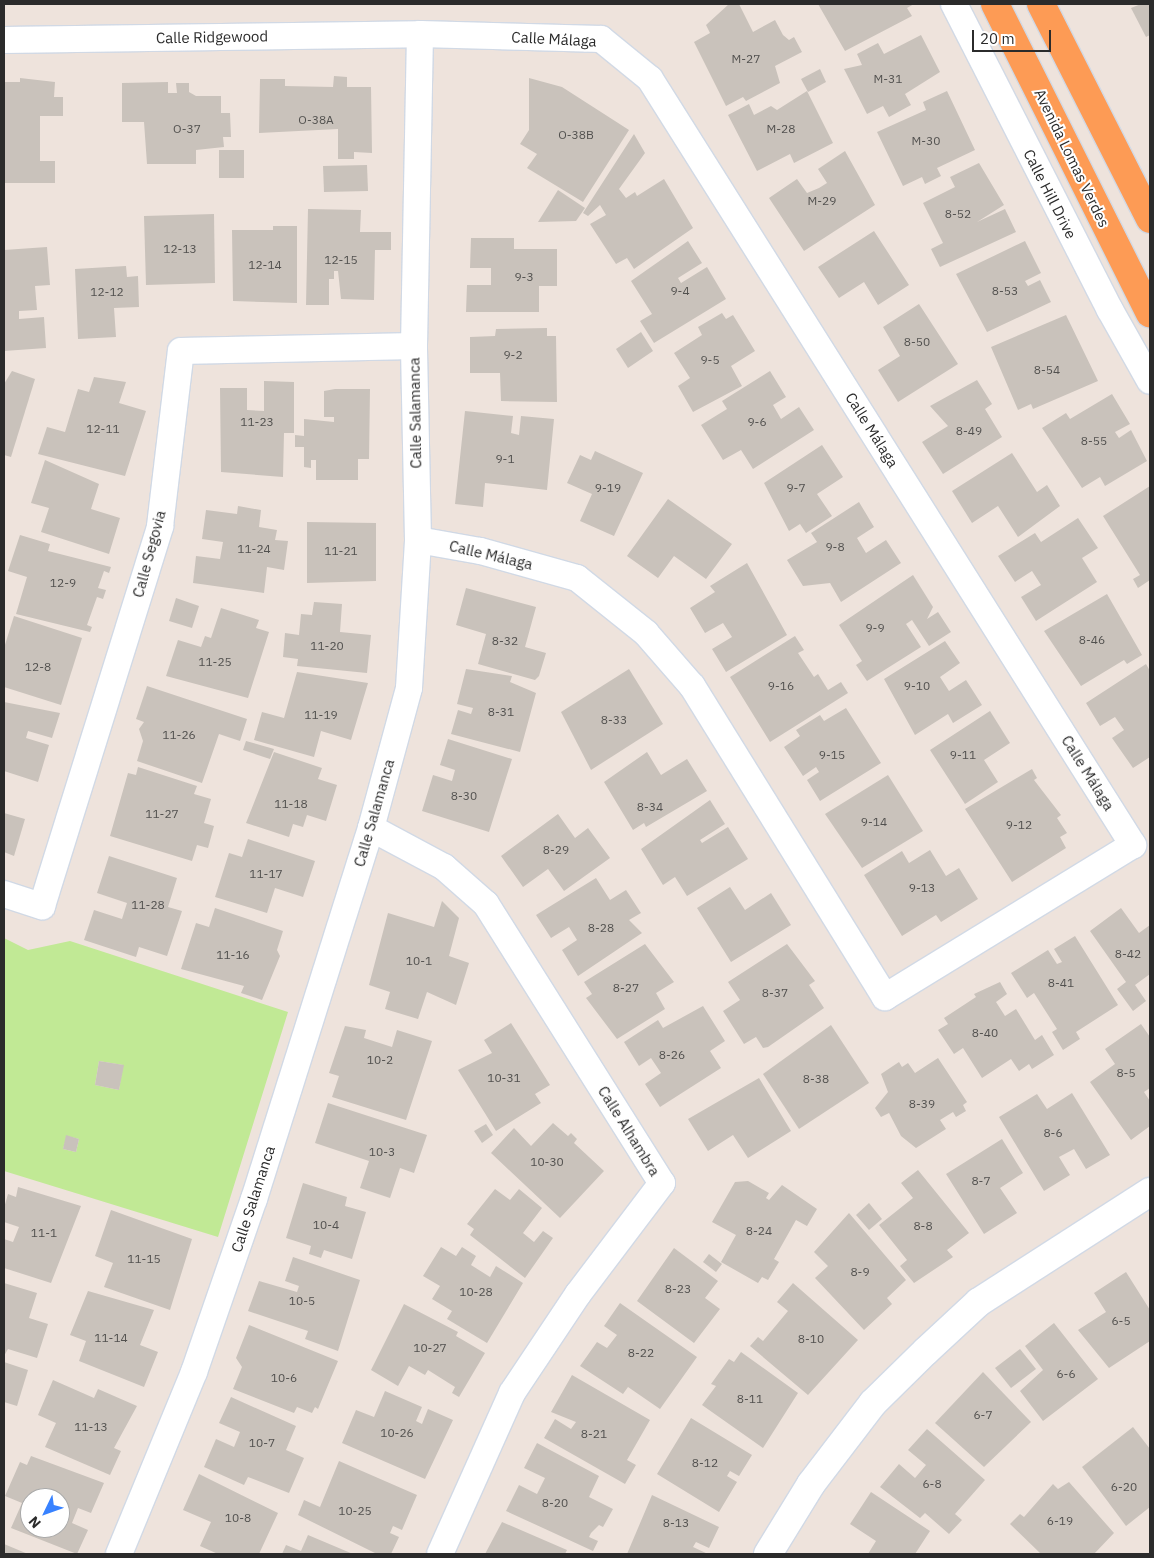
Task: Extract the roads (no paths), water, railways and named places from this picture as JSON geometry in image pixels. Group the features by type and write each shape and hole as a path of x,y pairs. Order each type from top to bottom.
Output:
{"highway":[{"name":"Avenida Lomas Verdes","path":"995,4 1150,313"},
{"path":"1041,4 1150,220"}],"street":[{"name":"Calle Hill Drive","path":"954,4 1110,310 1150,381"},
{"name":"Calle Ridgewood","path":"4,40 420,34"},
{"name":"Calle Salamanca","path":"119,1554 194,1372 254,1199 371,828 409,688 418,540 414,346 420,34"},
{"name":"Calle Málaga","path":"418,540 480,551 577,578 646,632 692,686 885,997 1134,845 650,79 601,39 420,34"},
{"name":"Calle Segovia","path":"4,894 42,906 160,526 181,351 414,346"},
{"name":"Calle Alhambra","path":"371,828 436,862 486,904 662,1183 578,1294 512,1393 440,1554"},
{"path":"768,1554 810,1484 873,1403 926,1350 979,1302 1150,1192"}]}
